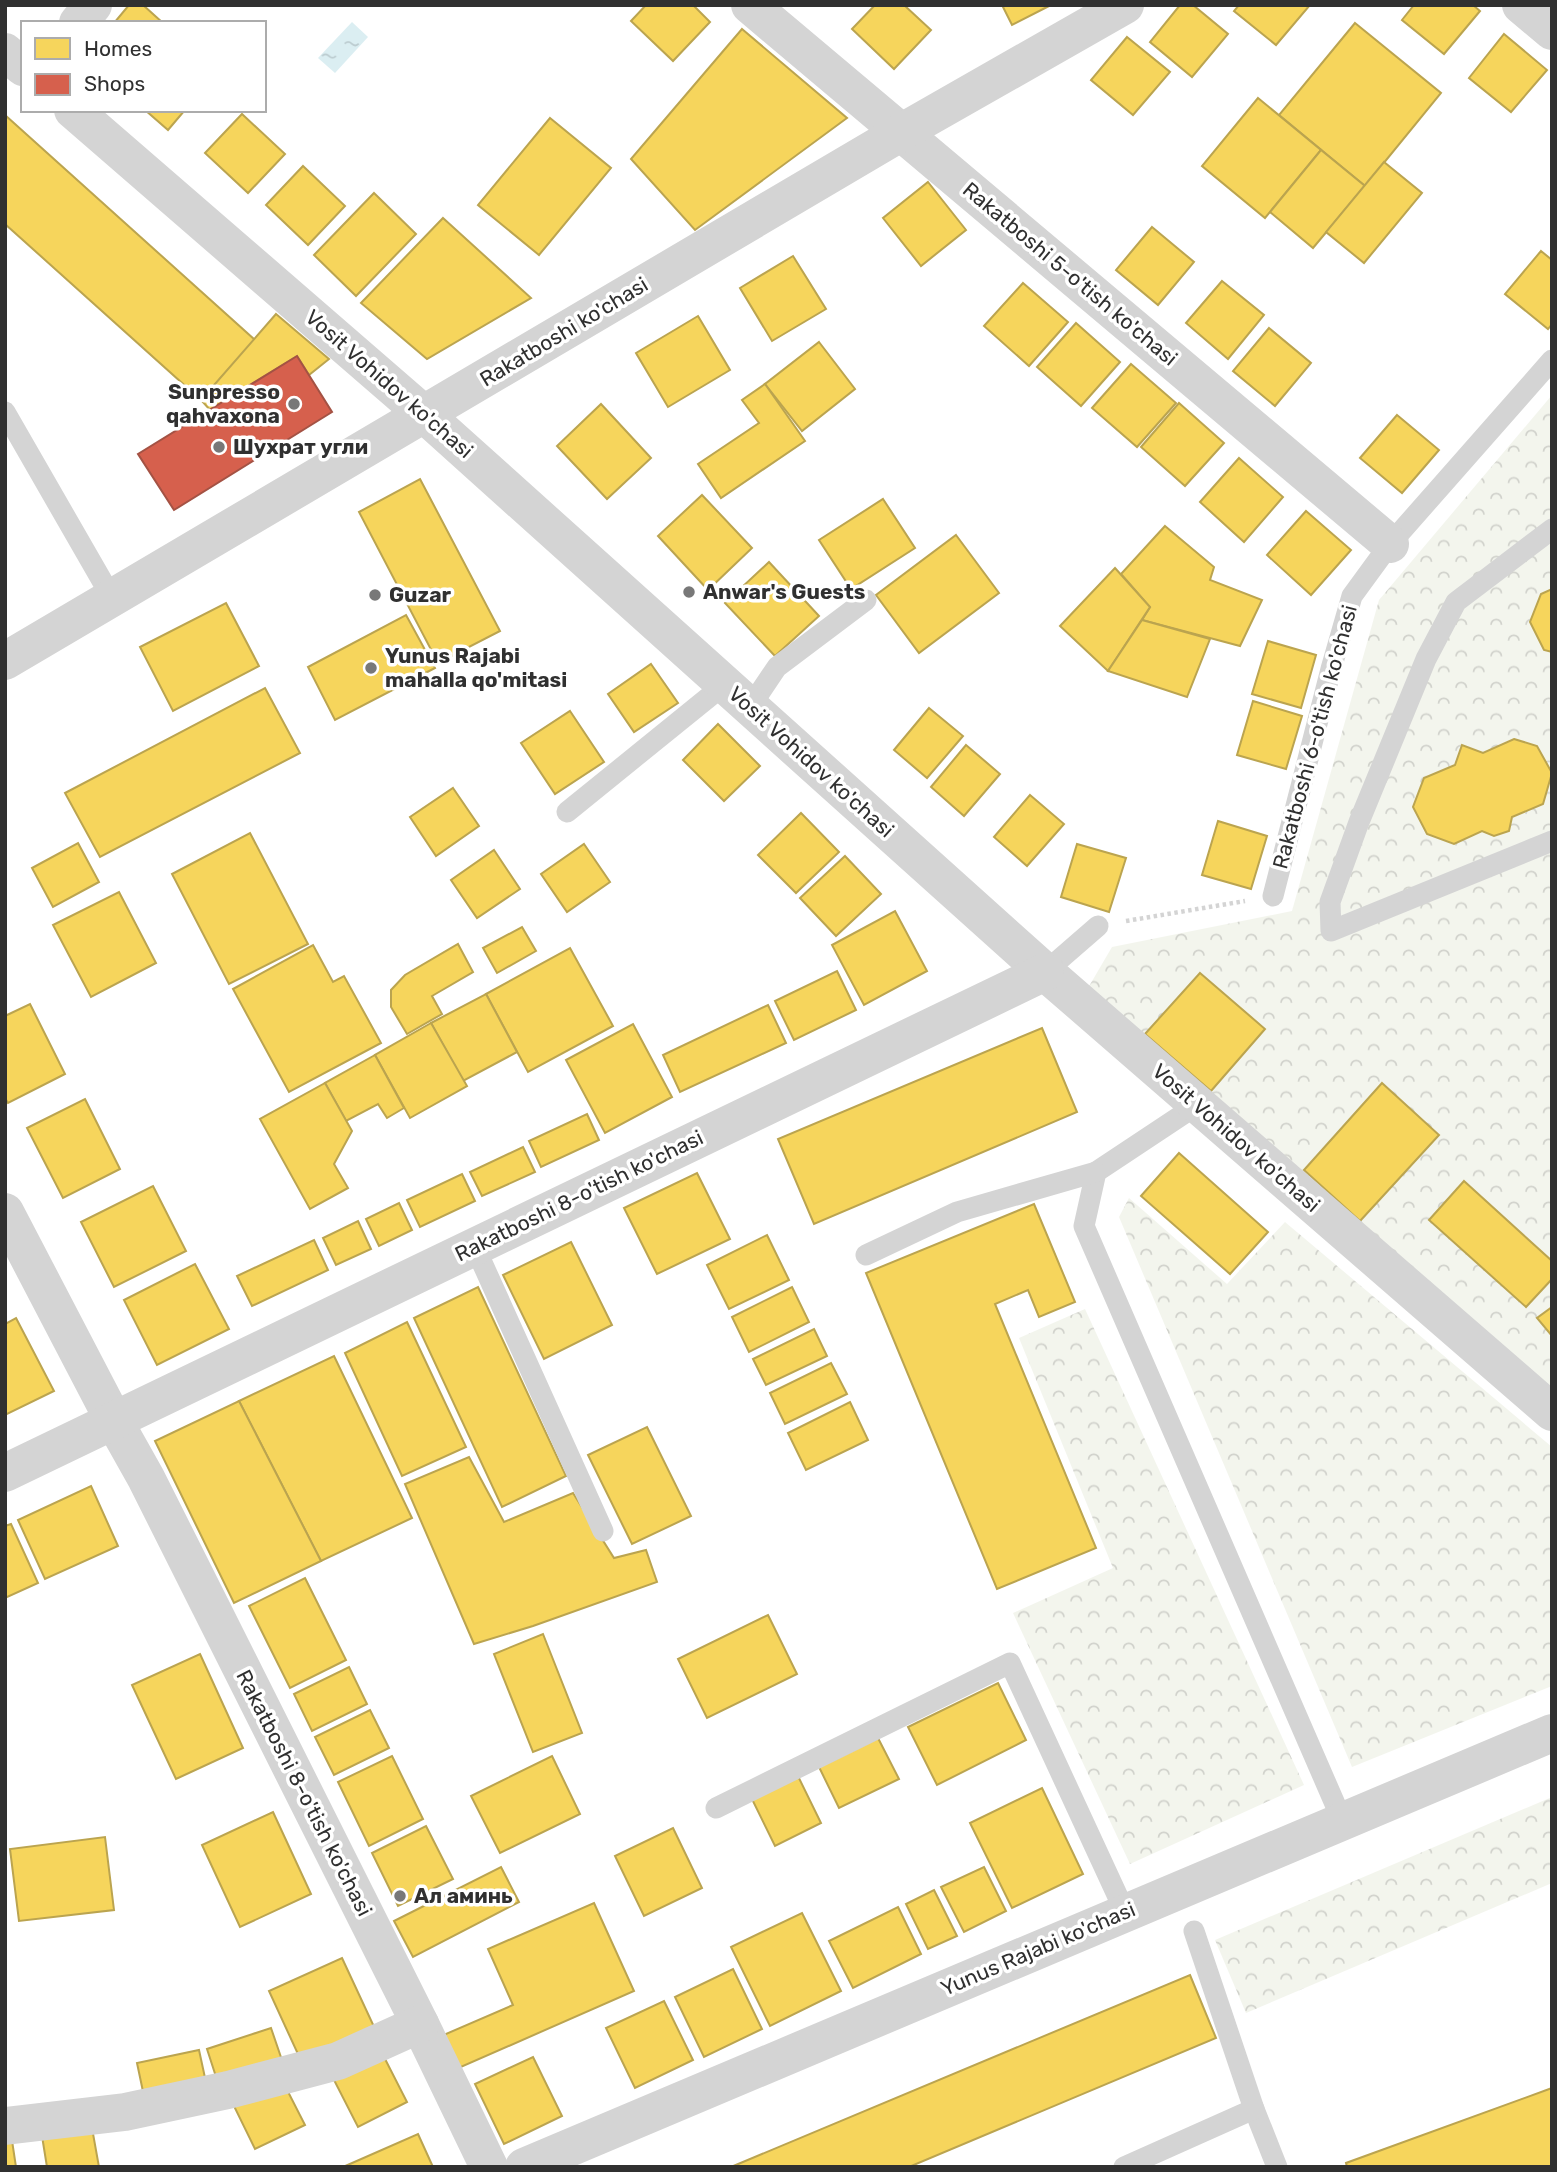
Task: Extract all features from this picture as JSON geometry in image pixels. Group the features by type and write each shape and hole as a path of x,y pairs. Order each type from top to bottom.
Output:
{"street":[{"path":"80,21 93,5"},
{"name":"Rakatboshi 5-o'tish ko'chasi","path":"750,5 1390,544"},
{"name":"Rakatboshi ko'chasi","path":"5,661 902,132 1125,5"},
{"path":"1521,5 1552,31"},
{"path":"5,52 21,65"},
{"name":"Vosit Vohidov ko'chasi","path":"75,112 425,415 1045,972 1552,1412"},
{"name":"Rakatboshi 8-o'tish ko'chasi","path":"5,1473 1045,972"},
{"name":"Rakatboshi 8-o'tish ko'chasi","path":"5,1212 146,1478 489,2167"},
{"name":"Yunus Rajabi ko'chasi","path":"524,2167 1552,1733"},
{"path":"5,2126 125,2112 228,2090 338,2060 420,2024"}],"lane":[{"name":"Rakatboshi 6-o'tish ko'chasi","path":"1273,896 1352,596 1390,544 1552,360"},
{"path":"5,412 112,598"},
{"path":"1552,529 1456,602 1426,659 1359,822 1330,902 1331,931 1552,841"},
{"path":"567,812 737,696 866,600"},
{"path":"1045,972 1098,926"},
{"path":"866,1255 957,1212 1096,1172 1197,1105"},
{"path":"1096,1172 1084,1226 1342,1820"},
{"path":"474,1247 603,1531"},
{"path":"716,1808 1010,1663 1125,1912"},
{"path":"1194,1931 1254,2109 1277,2167"},
{"path":"1124,2167 1254,2109"}],"path":[{"name":"Rakatboshi 6-o'tish ko'chasi","path":"1098,926 1273,896"}],"green space":[{"path":"1552,395 1552,1391 1088,988 1112,947 1292,911 1379,600"},
{"path":"1129,1198 1227,1284 1285,1222 1552,1447 1552,1686 1352,1767 1119,1217"},
{"path":"1085,1309 1304,1785 1130,1864 1013,1613 1113,1568 1019,1338"},
{"path":"1552,1797 1552,1883 1246,2013 1215,1940"}],"water":[{"path":"352,22 368,37 335,73 318,58"}],"building: Homes":[{"path":"129,5 143,5 161,21 116,21"},
{"path":"646,5 693,5 710,22 673,61 631,21"},
{"path":"875,5 904,5 931,30 894,69 852,29"},
{"path":"1002,5 1051,5 1012,25"},
{"path":"1180,5 1193,5 1228,34 1192,77 1150,42"},
{"path":"1239,5 1310,5 1276,45 1234,11"},
{"path":"1414,5 1473,5 1480,11 1444,54 1402,20"},
{"path":"1355,23 1441,93 1365,186 1279,115"},
{"path":"742,29 847,118 695,230 631,159"},
{"path":"1504,34 1547,70 1511,112 1469,78"},
{"path":"1127,37 1170,72 1133,115 1091,80"},
{"path":"1258,98 1321,150 1265,218 1202,166"},
{"path":"147,112 183,112 168,130"},
{"path":"242,114 285,154 248,193 205,153"},
{"path":"5,115 255,340 201,400 5,224"},
{"path":"550,118 611,168 539,255 478,205"},
{"path":"1321,150 1365,186 1313,248 1270,212"},
{"path":"1384,162 1422,193 1364,263 1326,232"},
{"path":"303,166 345,206 308,245 266,205"},
{"path":"928,182 966,230 921,266 883,218"},
{"path":"374,193 416,234 356,296 314,255"},
{"path":"443,218 531,298 427,359 361,303"},
{"path":"1152,227 1194,262 1158,305 1116,270"},
{"path":"1541,251 1552,260 1552,324 1548,329 1505,294"},
{"path":"793,256 826,309 772,341 740,288"},
{"path":"1222,281 1264,315 1228,359 1186,323"},
{"path":"1023,283 1068,322 1029,366 984,326"},
{"path":"276,314 329,359 309,375 297,356 210,410 201,400"},
{"path":"698,316 730,370 668,407 636,353"},
{"path":"1076,323 1120,362 1081,406 1037,367"},
{"path":"1269,328 1311,363 1275,406 1233,371"},
{"path":"819,342 855,389 802,431 765,384"},
{"path":"1131,364 1176,403 1137,447 1092,408"},
{"path":"765,384 805,441 721,498 698,464 759,423 742,400"},
{"path":"1179,403 1224,443 1185,486 1141,447"},
{"path":"601,404 651,458 607,499 557,446"},
{"path":"1397,415 1439,450 1402,493 1360,458"},
{"path":"1239,458 1283,497 1244,542 1200,502"},
{"path":"420,479 500,631 438,663 359,512"},
{"path":"702,495 752,548 708,590 658,536"},
{"path":"883,499 915,548 851,589 819,540"},
{"path":"1306,511 1351,550 1311,595 1267,555"},
{"path":"1165,526 1214,567 1210,580 1262,600 1240,646 1142,620 1150,607 1121,574"},
{"path":"956,535 999,593 919,653 876,595"},
{"path":"769,562 819,616 775,656 725,603"},
{"path":"1115,568 1150,607 1108,671 1060,626"},
{"path":"1552,589 1552,652 1544,650 1530,622 1541,594"},
{"path":"226,603 259,666 173,711 140,647"},
{"name":"Yunus Rajabi mahalla qo'mitasi","path":"406,615 435,668 335,720 308,667"},
{"path":"1142,620 1210,639 1187,697 1108,671"},
{"path":"1268,641 1316,655 1301,708 1252,694"},
{"path":"651,664 678,703 634,732 608,694"},
{"path":"265,688 300,753 100,857 65,793"},
{"path":"1253,701 1302,716 1286,769 1237,755"},
{"path":"929,708 963,736 927,778 894,750"},
{"path":"570,711 604,762 555,794 521,743"},
{"path":"718,724 760,766 724,801 683,760"},
{"path":"1514,739 1537,746 1552,773 1543,804 1512,817 1509,831 1494,836 1482,831 1454,844 1427,834 1413,807 1424,778 1455,765 1462,745 1483,753"},
{"path":"966,745 1000,774 964,816 931,787"},
{"path":"453,788 479,826 436,856 410,817"},
{"path":"1030,795 1064,824 1027,866 994,837"},
{"path":"801,813 839,852 796,893 758,855"},
{"path":"1218,821 1267,836 1251,889 1202,875"},
{"path":"250,833 308,944 229,984 172,874"},
{"path":"78,843 99,882 53,907 32,868"},
{"path":"584,844 610,882 567,912 541,874"},
{"path":"1077,844 1126,858 1109,912 1061,897"},
{"path":"494,850 520,889 477,918 451,880"},
{"path":"845,856 881,894 836,936 800,898"},
{"path":"119,892 156,963 91,997 53,925"},
{"path":"895,911 927,971 864,1005 832,945"},
{"path":"522,927 536,951 497,973 483,948"},
{"path":"458,944 473,972 432,996 442,1014 407,1034 391,1007 391,990 405,975"},
{"path":"313,945 333,982 344,976 381,1043 289,1092 233,989"},
{"path":"570,948 613,1026 528,1072 486,994"},
{"path":"837,971 856,1010 794,1040 775,1001"},
{"path":"1200,973 1265,1029 1211,1091 1145,1034"},
{"path":"486,994 517,1052 463,1081 431,1023"},
{"path":"30,1004 65,1074 8,1103 5,1098 5,1016"},
{"path":"768,1005 786,1043 680,1092 663,1055"},
{"path":"431,1023 467,1086 410,1118 375,1055"},
{"path":"633,1024 672,1097 605,1133 566,1060"},
{"path":"1042,1028 1077,1112 814,1224 778,1139"},
{"path":"375,1055 404,1108 387,1118 378,1104 346,1121 325,1083"},
{"path":"325,1083 352,1131 334,1164 348,1188 310,1209 260,1119"},
{"path":"1382,1083 1439,1135 1360,1221 1304,1170"},
{"path":"85,1099 120,1169 63,1198 27,1128"},
{"path":"587,1114 599,1140 541,1167 529,1141"},
{"path":"523,1147 535,1172 482,1196 470,1172"},
{"path":"1179,1153 1268,1232 1230,1274 1141,1196"},
{"path":"697,1173 730,1239 657,1274 624,1208"},
{"path":"462,1174 475,1201 420,1227 407,1200"},
{"path":"1464,1181 1552,1261 1552,1279 1526,1307 1429,1220"},
{"path":"153,1186 186,1251 114,1287 81,1222"},
{"path":"399,1203 412,1230 379,1246 366,1219"},
{"path":"1034,1204 1075,1302 1039,1317 1028,1290 995,1304 1096,1548 997,1589 866,1273"},
{"path":"358,1221 371,1249 336,1265 323,1238"},
{"path":"767,1235 789,1280 729,1309 707,1265"},
{"path":"314,1240 328,1270 252,1306 237,1276"},
{"path":"571,1242 612,1325 544,1359 503,1275"},
{"path":"195,1264 229,1329 157,1365 124,1300"},
{"path":"478,1287 566,1476 502,1507 414,1318"},
{"path":"792,1287 809,1322 749,1352 732,1317"},
{"path":"1552,1307 1552,1336 1537,1318"},
{"path":"16,1318 54,1391 5,1415 5,1324"},
{"path":"407,1322 466,1447 402,1476 345,1353"},
{"path":"814,1329 827,1356 766,1385 753,1359"},
{"path":"334,1356 412,1518 321,1561 239,1401"},
{"path":"831,1363 847,1394 785,1424 770,1393"},
{"path":"239,1401 321,1561 234,1603 155,1441"},
{"path":"850,1402 868,1440 806,1470 788,1433"},
{"path":"647,1427 691,1516 632,1544 588,1455"},
{"path":"469,1457 504,1522 573,1493 614,1558 646,1550 657,1582 474,1644 405,1484"},
{"path":"91,1486 118,1546 45,1579 18,1520"},
{"path":"11,1524 38,1583 5,1598 5,1526"},
{"path":"305,1578 346,1660 290,1688 249,1606"},
{"path":"768,1615 797,1674 707,1718 678,1659"},
{"path":"543,1634 582,1733 533,1752 494,1654"},
{"path":"200,1654 243,1748 176,1779 132,1685"},
{"path":"349,1667 367,1704 312,1731 294,1694"},
{"path":"998,1683 1026,1740 937,1785 908,1727"},
{"path":"370,1710 389,1748 334,1775 315,1737"},
{"path":"878,1738 899,1779 839,1808 819,1767"},
{"path":"392,1756 423,1819 369,1846 338,1782"},
{"path":"552,1756 580,1814 500,1853 471,1796"},
{"path":"795,1770 821,1823 775,1846 749,1793"},
{"path":"1042,1788 1083,1874 1012,1908 970,1823"},
{"path":"273,1812 311,1894 240,1927 202,1845"},
{"path":"426,1826 453,1879 398,1906 372,1853"},
{"path":"673,1828 702,1888 644,1916 615,1856"},
{"path":"105,1837 114,1910 19,1921 10,1849"},
{"path":"501,1867 519,1902 413,1957 394,1921"},
{"path":"984,1867 1006,1911 964,1932 941,1887"},
{"path":"934,1890 957,1936 928,1949 906,1904"},
{"path":"594,1903 634,1991 454,2070 439,2037 513,2005 488,1949"},
{"path":"898,1907 921,1954 853,1988 829,1941"},
{"path":"802,1913 841,1991 770,2026 731,1947"},
{"path":"342,1958 376,2031 303,2065 269,1991"},
{"path":"733,1969 762,2029 704,2057 675,1997"},
{"path":"1190,1975 1216,2038 909,2167 731,2167"},
{"path":"664,2001 693,2060 635,2088 606,2028"},
{"path":"271,2028 284,2066 219,2086 207,2049"},
{"path":"199,2050 207,2087 145,2101 137,2063"},
{"path":"383,2055 407,2102 358,2127 334,2080"},
{"path":"533,2057 562,2116 504,2144 475,2084"},
{"path":"281,2078 305,2125 255,2149 232,2102"},
{"path":"1552,2088 1552,2167 1347,2167 1346,2163"},
{"path":"92,2128 99,2167 47,2167 42,2136"},
{"path":"11,2134 16,2167 5,2167 5,2135"},
{"path":"418,2134 433,2167 343,2167"}],"building: Shops":[{"path":"297,356 332,412 174,510 138,454"}],"place":[{"name":"Sunpresso qahvaxona","path":"294,404"},
{"name":"Шухрат угли","path":"219,447"},
{"name":"Anwar's Guests","path":"689,592"},
{"name":"Guzar","path":"375,595"},
{"name":"Yunus Rajabi mahalla qo'mitasi","path":"371,668"},
{"name":"Ал аминь","path":"400,1896"}]}
